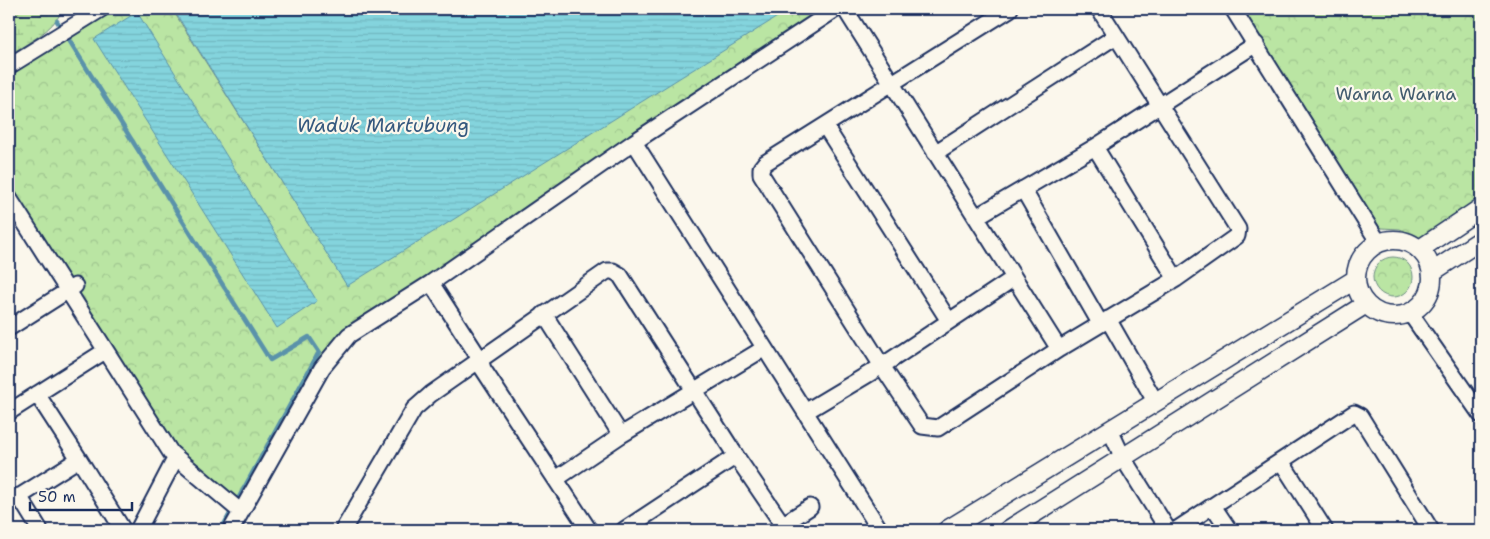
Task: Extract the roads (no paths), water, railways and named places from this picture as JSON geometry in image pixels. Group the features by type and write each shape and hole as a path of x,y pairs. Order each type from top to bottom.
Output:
{"street":[{"path":"9,66 101,9"},
{"path":"231,530 237,508 333,351 349,335 431,283 634,142 836,9"},
{"path":"845,9 1058,349"},
{"path":"1010,9 765,163 761,168 761,174 922,426 938,428 1058,349 1176,279 1230,243 1237,236 1238,229 1099,9"},
{"path":"1233,9 1378,243"},
{"path":"935,153 1116,36"},
{"path":"976,217 1095,146 1256,44"},
{"path":"825,126 949,321"},
{"path":"634,142 763,349 880,530"},
{"path":"1095,146 1176,279"},
{"path":"1023,189 1155,401"},
{"path":"9,198 71,288 104,351 175,459 237,508"},
{"path":"1420,249 1481,208"},
{"path":"1400,240 1420,249 1428,260 1432,272 1432,284 1428,296 1420,306 1410,313 1386,316 1375,312 1358,293 1356,279 1362,258 1378,243 1400,240"},
{"path":"1432,272 1481,240"},
{"path":"343,530 414,409 480,359 606,271 613,271 620,275 736,456 779,527 810,507"},
{"path":"805,412 882,366 1014,278"},
{"path":"947,530 1356,279"},
{"path":"431,283 588,530"},
{"path":"9,328 71,288"},
{"path":"1008,530 1366,304"},
{"path":"1410,313 1481,415"},
{"path":"544,314 621,435"},
{"path":"556,478 621,435 695,392 763,349"},
{"path":"9,412 104,351"},
{"path":"37,394 123,530"},
{"path":"1176,530 1354,413 1357,414 1431,530"},
{"path":"1110,430 1123,458 1168,530"},
{"path":"624,530 736,456"},
{"path":"40,530 14,500 79,459"},
{"path":"138,530 175,459"},
{"path":"1280,461 1325,530"},
{"path":"1213,506 1229,530"}],"water":[{"name":"Waduk Martubung","path":"173,9 790,9 347,286"},
{"path":"137,12 317,301 277,328 94,39"}],"waterway":[{"path":"57,21 270,360 309,337 319,352 221,530"}],"park label":[{"name":"Warna Warna","path":"1396,94"}]}
